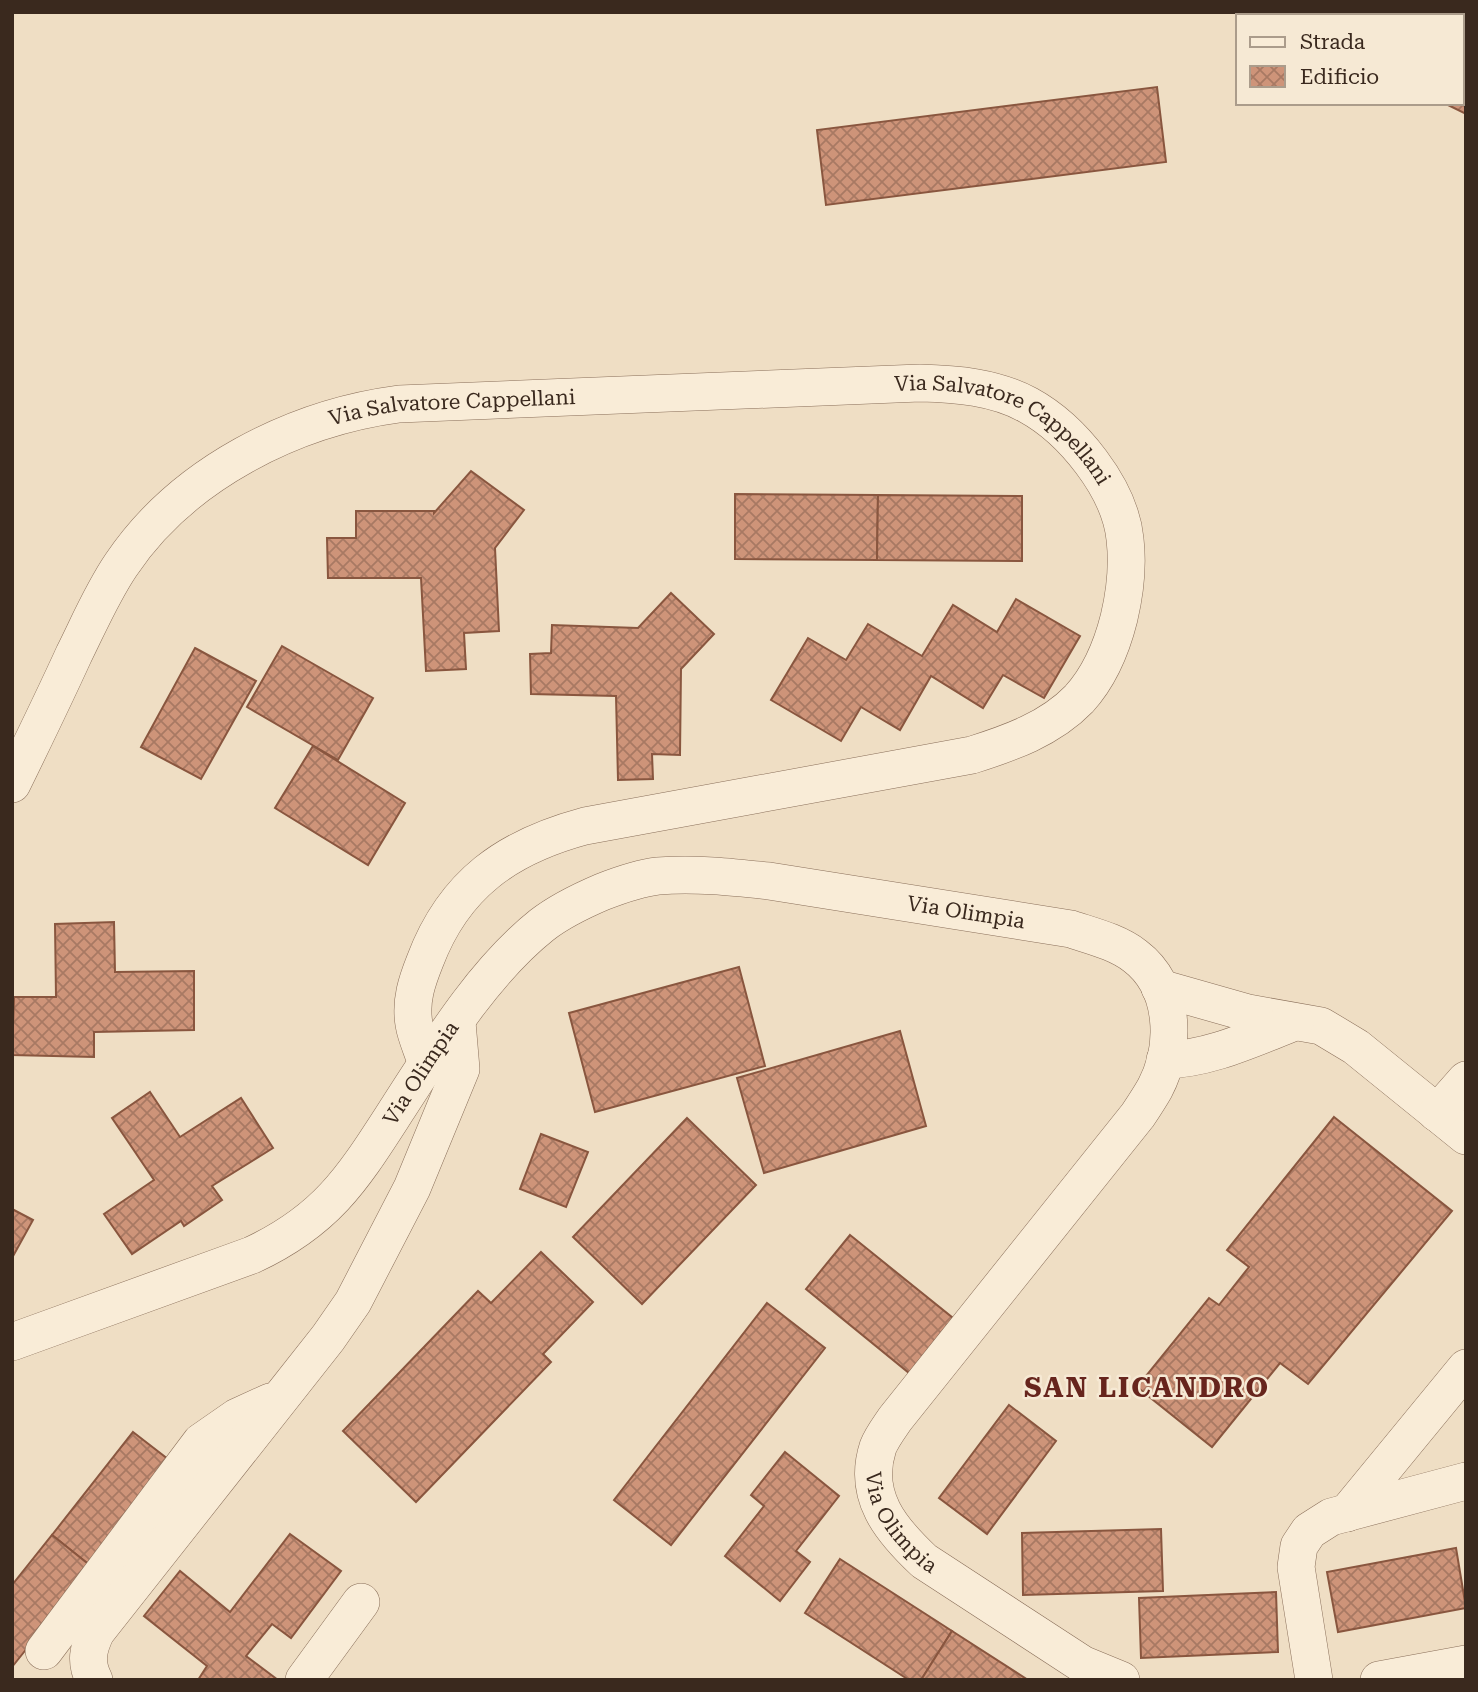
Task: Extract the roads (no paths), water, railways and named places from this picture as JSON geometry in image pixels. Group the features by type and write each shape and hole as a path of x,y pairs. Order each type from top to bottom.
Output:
{"street":[{"name":"Via Salvatore Cappellani","path":"12,784 100,599 121,564 141,539 167,510 198,484 241,457 326,419 363,409 435,402 920,383 957,384 992,390 1028,405 1055,423 1080,448 1102,477 1117,507 1125,537 1126,569 1123,602 1114,638 1100,667 1079,698 1050,722 1013,742 972,755 585,826 550,835 512,853 478,878 450,911 431,943 414,988 414,1023 427,1065"},
{"name":"Via Olimpia","path":"12,1342 252,1255 281,1242 304,1227 326,1208 371,1153 457,1022 514,949 544,923 579,902 620,884 655,876 690,875 769,881 1070,929 1134,955 1153,974 1166,1002 1170,1029 1165,1060 1156,1086 1138,1115 895,1419 879,1445 873,1471 877,1497 886,1520 902,1541 924,1561 1082,1664 1121,1680"},
{"path":"1160,988 1204,1002 1321,1026 1356,1047 1466,1136"},
{"path":"94,1680 88,1668 88,1649 96,1632 281,1398 353,1302 412,1188 461,1069 457,1022"},
{"path":"1165,1060 1185,1059 1219,1050 1295,1022"},
{"path":"1437,1113 1466,1080"},
{"path":"1347,1513 1466,1368"},
{"path":"44,1651 201,1443 236,1417 281,1398"},
{"path":"1314,1680 1296,1567 1299,1546 1309,1531 1331,1517 1466,1480"},
{"path":"304,1680 361,1602"},
{"path":"1379,1680 1466,1664"}],"district":[{"name":"SAN LICANDRO","path":"1147,1387"}]}
